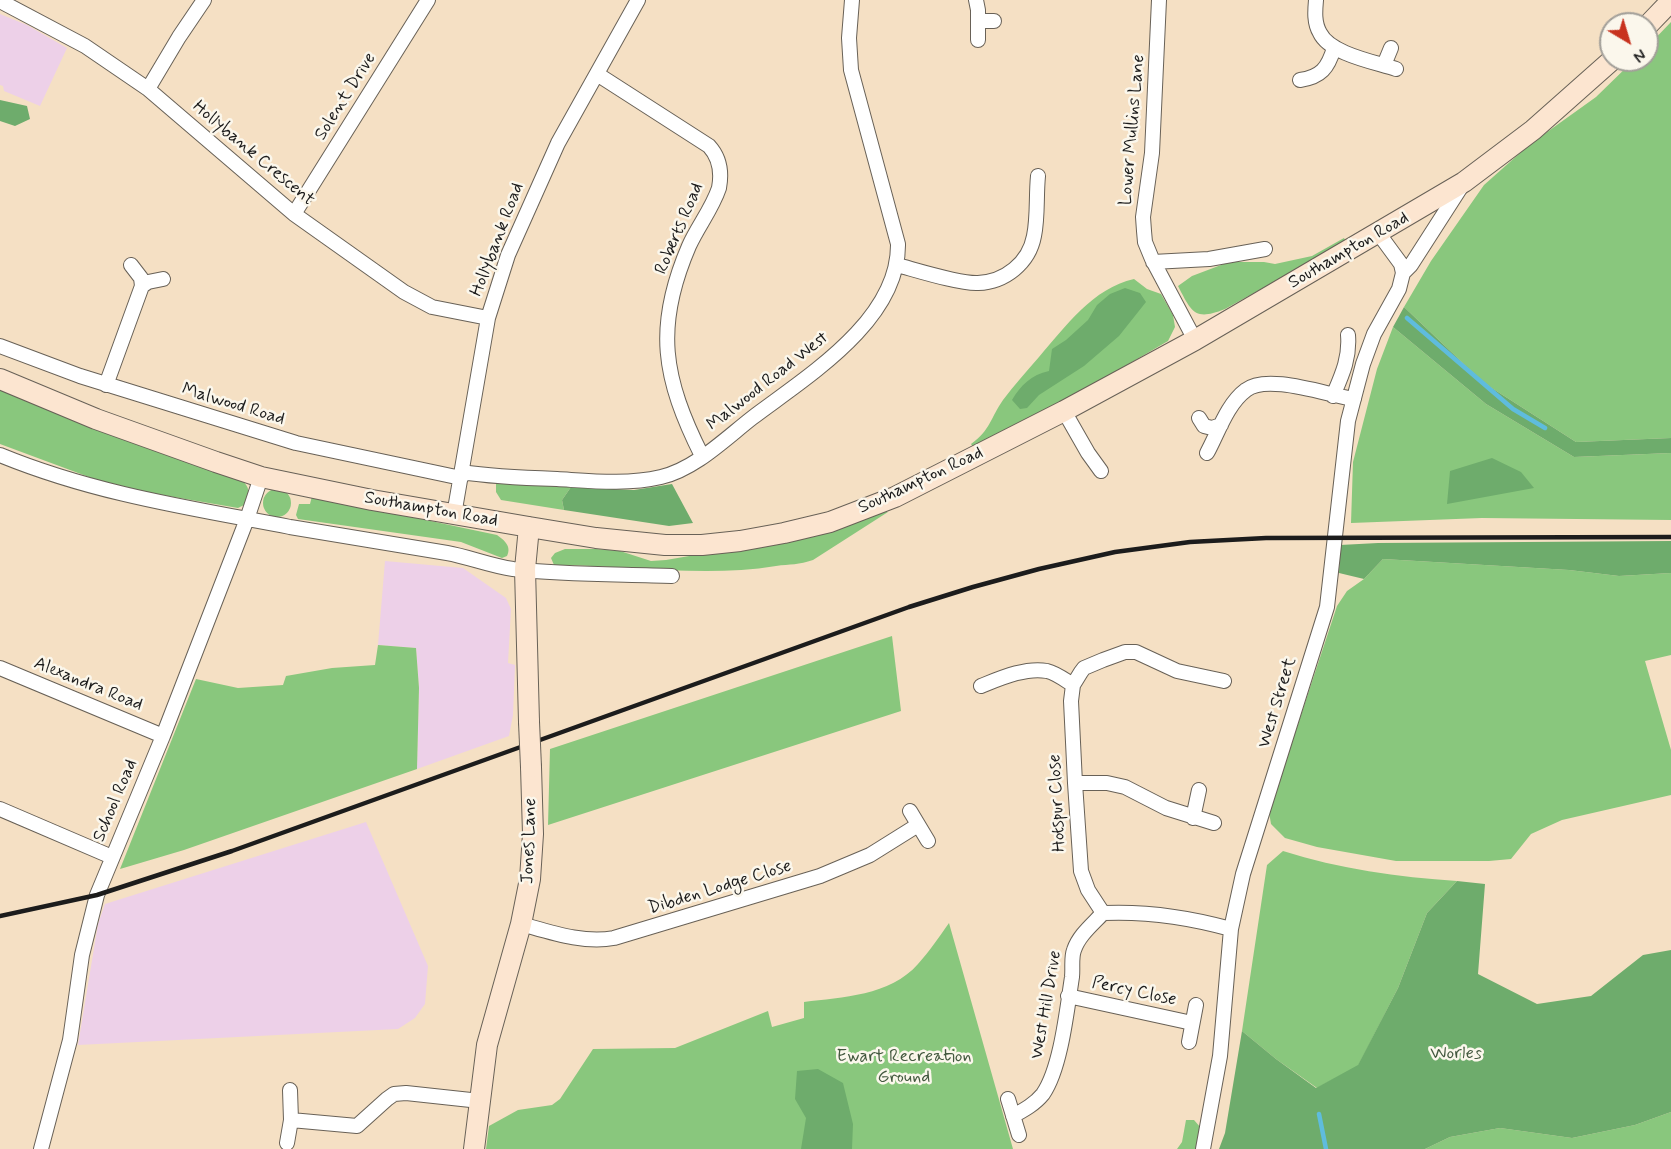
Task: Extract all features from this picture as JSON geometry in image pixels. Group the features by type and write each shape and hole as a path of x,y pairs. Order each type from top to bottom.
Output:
{"street":[{"path":"148,89 178,37 204,0"},
{"name":"Solent Drive","path":"294,214 428,0"},
{"name":"Hollybank Road","path":"454,515 488,318 508,255 558,142 638,0"},
{"name":"Malwood Road West","path":"461,475 606,482 641,480 669,475 702,456 811,374 849,341 880,302 888,288 897,265 898,244 851,70 849,38 852,0"},
{"path":"976,0 978,40"},
{"name":"Lower Mullins Lane","path":"1159,0 1152,153 1143,217 1145,242 1153,262 1195,340"},
{"path":"1316,0 1315,17 1319,32 1334,48 1390,67 1391,48"},
{"name":"Hollybank Crescent","path":"0,1 85,46 148,89 294,214 417,299 446,311 488,318"},
{"path":"1659,14 1671,1"},
{"path":"978,21 994,21"},
{"path":"1300,80 1322,73 1330,61 1334,48"},
{"name":"Southampton Road","path":"0,379 96,419 261,477 454,515 596,538 665,545 711,544 784,533 856,513 896,497 1064,411 1195,340 1464,182 1533,130 1599,72"},
{"name":"Roberts Road","path":"597,74 716,153 721,178 719,188 690,243 680,268 669,309 666,334 667,358 680,410 702,456"},
{"path":"897,265 977,284 1010,273 1022,263 1034,236 1038,176"},
{"name":"West Street","path":"1203,1149 1220,1056 1231,929 1243,874 1327,607 1348,421 1374,334 1399,289 1403,273 1411,265 1464,182"},
{"path":"1379,234 1401,264 1403,273"},
{"path":"1153,262 1209,259 1265,249"},
{"path":"106,385 142,286 141,278 131,265"},
{"path":"142,286 148,282 163,279"},
{"path":"1333,396 1345,369 1349,349 1348,335"},
{"name":"Malwood Road","path":"0,346 106,385 296,443 461,475"},
{"path":"1207,453 1237,399 1246,389 1258,384 1270,382 1283,384 1354,399"},
{"path":"1064,411 1101,471"},
{"path":"1199,418 1204,426 1212,428 1221,425"},
{"path":"0,455 38,470 115,494 450,554 513,569 540,572 672,576"},
{"name":"School Road","path":"41,1149 70,1040 80,964 90,919 112,857 163,736 247,519 261,477"},
{"name":"Jones Lane","path":"474,1149 487,1045 521,924 530,879 533,834 525,569 530,528"},
{"path":"981,686 1021,673 1041,671 1048,671 1073,685 1084,668 1125,652 1136,652 1177,671 1224,681"},
{"name":"Alexandra Road","path":"0,668 163,736"},
{"name":"Hotspur Close","path":"1073,685 1071,701 1081,871 1088,890 1103,914"},
{"path":"1075,783 1107,783 1125,787 1164,807 1193,818 1214,822"},
{"path":"1193,818 1199,790"},
{"path":"0,808 112,857"},
{"path":"910,811 928,841"},
{"name":"Dibden Lodge Close","path":"521,924 555,933 597,939 606,940 624,936 844,867 870,855 918,825"},
{"path":"1103,914 1128,912 1171,915 1231,929"},
{"name":"West Hill Drive","path":"1013,1116 1041,1096 1052,1077 1062,1036 1074,951 1079,941 1103,914"},
{"name":"Percy Close","path":"1068,996 1192,1023"},
{"name":"Percy Close","path":"1189,1042 1196,1005"},
{"path":"287,1143 291,1120 290,1090"},
{"path":"291,1120 357,1126 394,1094 406,1093 480,1101"},
{"path":"1008,1099 1019,1135"}],"shaded area":[{"path":"0,14 27,25 67,48 40,106 4,91 3,86 0,85"},
{"path":"385,561 463,568 506,598 511,609 508,663 515,665 513,715 509,736 417,769 419,688 416,648 378,645"},
{"path":"366,822 428,966 425,1004 415,1018 398,1029 78,1045 98,924 105,904"}],"green space":[{"path":"1671,22 1671,438 1576,442 1484,383 1404,307 1431,261 1484,185 1529,145 1596,97 1622,72 1659,72 1659,34"},
{"path":"0,100 27,106 30,119 15,126 0,121"},
{"path":"1344,238 1346,242 1215,313 1195,312 1178,286 1192,276 1229,262 1275,264 1312,256"},
{"path":"1134,279 1147,289 1161,294 1173,315 1175,327 1168,341 974,449 971,444 986,429 1003,400 1070,321 1093,299 1119,284"},
{"path":"1125,288 1140,293 1146,302 1119,336 1084,366 1039,395 1027,408 1020,409 1012,400 1027,381 1049,371 1052,349 1088,320 1097,305 1110,294"},
{"path":"1404,307 1484,383 1576,442 1671,438 1671,453 1574,457 1486,404 1393,327"},
{"path":"1393,327 1486,404 1574,457 1671,453 1671,520 1482,518 1351,523 1353,462 1377,369"},
{"path":"0,389 125,440 238,478 248,490 244,505 238,508 105,483 0,444"},
{"path":"1492,458 1521,472 1534,488 1447,504 1450,471"},
{"path":"496,481 571,487 562,500 564,510 501,500 496,492"},
{"path":"672,484 693,523 669,526 564,510 562,500 571,487 634,490"},
{"path":"277,489 287,493 291,503 287,513 277,517 267,513 263,503 267,493"},
{"path":"312,496 497,535 509,549 507,556 502,558 461,542 298,519 296,515 299,504 310,504"},
{"path":"888,512 813,560 799,564 721,571 693,571 554,565 551,558 555,553 565,549 596,549 620,551 651,561 666,560 817,534"},
{"path":"1671,541 1671,573 1619,576 1569,570 1383,559 1364,579 1339,573 1340,545"},
{"path":"1383,559 1569,570 1619,576 1671,573 1671,655 1645,661 1671,750 1671,795 1562,820 1531,834 1511,859 1396,861 1317,847 1285,838 1271,824 1269,812 1337,606 1347,591 1364,579"},
{"path":"892,636 901,711 548,825 550,749"},
{"path":"378,645 416,648 419,688 417,769 184,850 120,869 196,679 238,688 283,685 286,676 332,668 375,665"},
{"path":"1283,851 1326,863 1369,871 1457,881 1427,913 1398,988 1358,1066 1317,1088 1242,1031 1267,865"},
{"name":"Worles","path":"1457,881 1485,884 1478,974 1537,1004 1591,996 1643,955 1671,950 1671,1112 1635,1125 1572,1138 1500,1128 1450,1137 1425,1149 1219,1149 1225,1133 1242,1031 1316,1088 1358,1065 1398,988 1427,913"},
{"name":"Ewart Recreation Ground","path":"949,923 1013,1149 486,1149 489,1126 518,1110 552,1105 560,1099 593,1049 675,1048 768,1011 772,1027 804,1018 804,1002 865,993 894,983 907,975"},
{"path":"818,1069 843,1083 853,1124 852,1149 801,1149 806,1118 795,1099 797,1071"},
{"path":"1671,1112 1671,1149 1425,1149 1450,1137 1500,1128 1572,1138 1635,1125"},
{"path":"1186,1120 1194,1120 1201,1128 1198,1149 1177,1149 1182,1142"}],"waterway":[{"path":"1407,318 1513,409 1545,428"},
{"path":"1319,1114 1326,1149"}],"railway":[{"path":"0,916 97,895 232,851 909,607 1039,569 1115,552 1190,542 1266,538 1671,537"}]}
